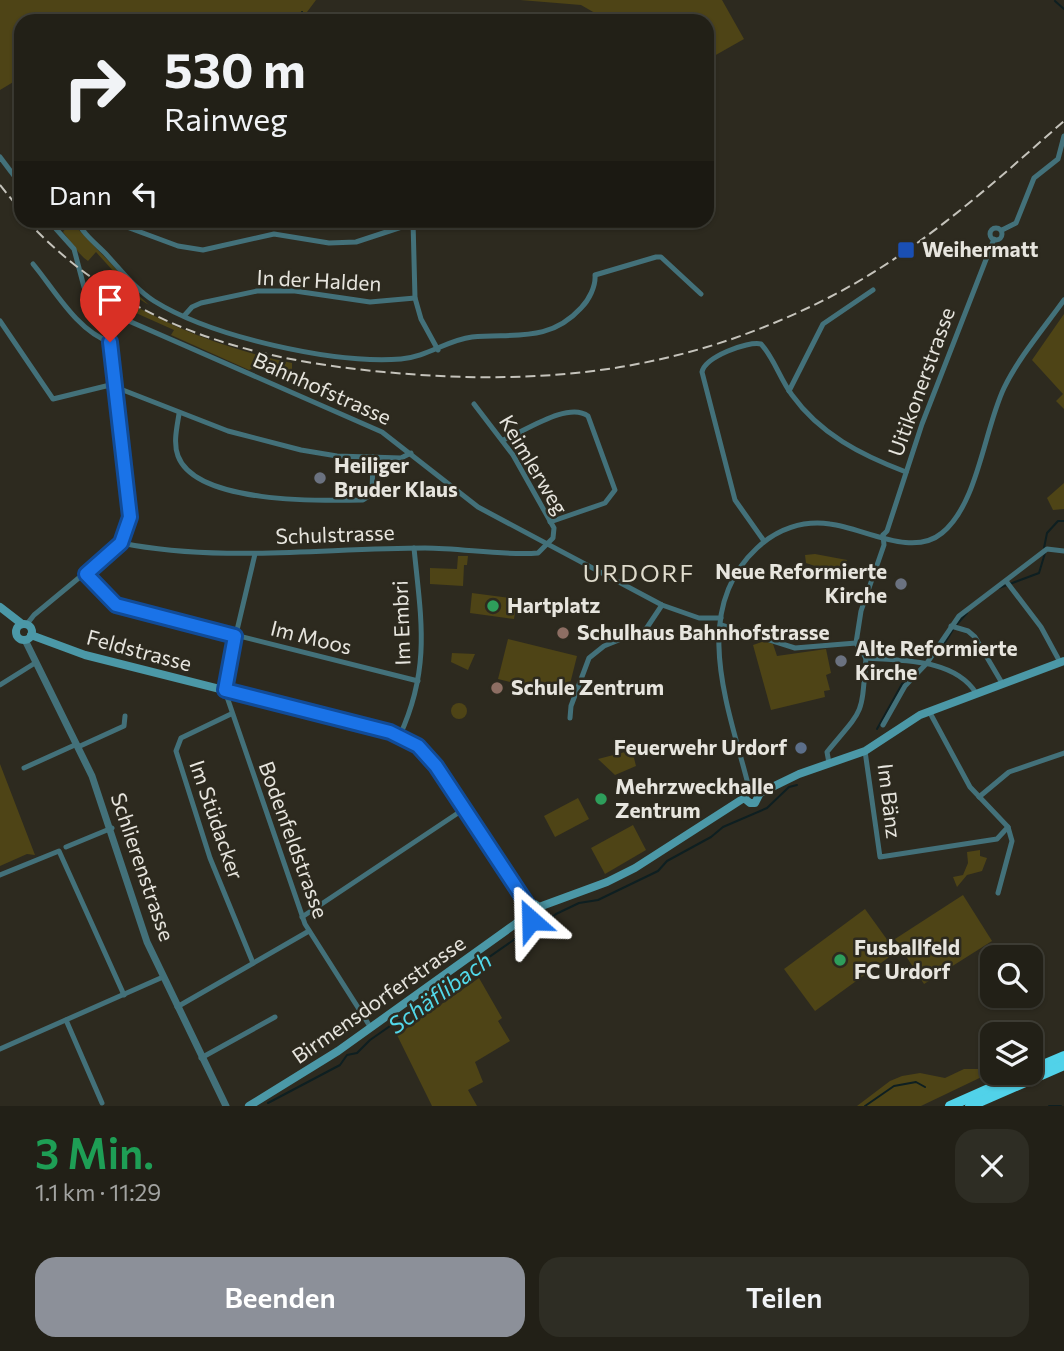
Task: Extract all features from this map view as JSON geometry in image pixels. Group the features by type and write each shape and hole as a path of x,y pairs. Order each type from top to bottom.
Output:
{"highway":[{"path":"1043,1065 1064,1056"},
{"path":"970,1106 1064,1065"},
{"path":"950,1106 997,1085"}],"main road":[{"path":"0,607 22,626 28,637 17,637 22,626"},
{"path":"0,615 22,626"},
{"name":"Feldstrasse","path":"28,637 78,653 400,735 430,757 527,904"},
{"name":"Birmensdorferstrasse","path":"248,1106 320,1064 525,917 536,918 538,907 611,880 635,868 744,798 747,802 755,803 760,793 829,762 865,751 929,711 1062,662"},
{"path":"744,798 745,791 749,788 756,788 760,793"},
{"path":"525,917 523,910 527,904 533,903 538,907"}],"street":[{"name":"Uitikonerstrasse","path":"856,643 861,611 884,545 883,535 887,531 906,472 994,239 1001,238 1002,230 1016,223 1034,178 1058,159 1064,136"},
{"path":"0,157 14,176"},
{"name":"Bahnhofstrasse","path":"54,228 74,249 84,287 106,311 377,429 478,507 662,605 699,618 721,621 794,648 813,649 856,643"},
{"path":"83,228 143,292 184,316 265,342 334,354 398,359 438,350 472,337 530,337 560,327 584,305 595,282 594,275 660,257 701,295"},
{"path":"130,228 178,246 203,250 274,234 346,243 394,228"},
{"path":"413,228 415,298 421,319 438,350"},
{"path":"33,264 85,327 97,337 110,342"},
{"path":"789,391 823,324 873,290"},
{"name":"In der Halden","path":"184,316 192,307 201,303 257,292 295,291 361,302 415,298"},
{"path":"749,788 737,734 722,692 721,621 729,583 745,559 764,541 778,532 810,523 829,523 883,535 904,544 917,544 939,536 953,522 965,501 1003,390 1064,300"},
{"path":"22,626 121,543 130,517 106,311"},
{"path":"0,321 53,399 60,400 86,389 115,386 179,414 228,431 301,450 401,458 411,453"},
{"path":"764,541 743,513 731,490 702,368 711,360 758,342 764,347 789,391 825,431 861,453 906,472"},
{"name":"Keimlerweg","path":"474,404 503,440 550,522 554,534 548,545"},
{"path":"503,440 559,415 577,411 588,416 615,490 605,503 550,522"},
{"path":"179,414 176,448 185,467 200,480 245,494 363,500 372,494 373,457"},
{"name":"Schulstrasse","path":"121,543 189,554 414,548 534,554 548,545"},
{"name":"Im Embri","path":"400,735 418,681 423,642 414,548"},
{"path":"883,725 905,686 978,599 1007,583 1044,550 1064,551"},
{"path":"225,690 255,554"},
{"name":"Im Moos","path":"86,574 116,605 418,681"},
{"path":"1007,583 1041,626 1062,662"},
{"path":"570,718 571,706 589,658 604,646 646,629 662,605"},
{"path":"953,627 968,631 975,637 1002,683"},
{"name":"Schlierenstrasse","path":"28,637 35,663 78,746 112,828 139,920 163,977 226,1106"},
{"path":"829,762 828,752 851,727 862,708 866,658 856,643"},
{"path":"866,658 927,663 950,672 971,685 976,693"},
{"path":"0,685 35,663"},
{"name":"Bodenfeldstrasse","path":"225,690 302,917 371,1028"},
{"path":"929,711 957,766 979,797 1008,827 1012,841 998,893"},
{"name":"Im Stüdacker","path":"231,714 181,738 176,751 210,858 253,963"},
{"path":"24,768 124,726 125,716"},
{"name":"Im Bänz","path":"865,751 880,856 996,839 1008,827"},
{"path":"979,797 1009,772 1064,753"},
{"path":"302,917 464,809"},
{"path":"66,847 112,828"},
{"path":"0,875 59,850 124,995"},
{"path":"177,1007 309,931"},
{"path":"0,1049 163,977"},
{"path":"201,1058 275,1017"},
{"path":"66,1020 102,1103"}],"shaded area":[{"path":"0,0 316,0 307,14 14,14 14,82 0,90"},
{"path":"520,0 722,0 744,39 714,56 714,14 597,14 581,5"},
{"path":"66,228 77,228 120,273 119,277 149,305 111,282 115,273 96,252 88,261 63,232"},
{"path":"102,287 170,324 217,343 292,363 292,369 285,372 259,365 249,370 171,335 174,330 127,309 103,293"},
{"path":"1064,314 1064,409 1056,401 1063,394 1032,360"},
{"path":"1064,483 1064,509 1053,510 1047,498"},
{"path":"815,554 847,560 842,575 806,563 805,555"},
{"path":"458,556 468,556 467,565 464,565 463,586 430,584 430,568 457,569"},
{"name":"Hartplatz","path":"472,593 517,599 514,619 470,613"},
{"path":"508,639 577,656 567,696 498,679"},
{"path":"765,641 773,644 777,656 826,649 831,673 826,675 830,690 824,691 825,697 771,710 753,645"},
{"path":"452,653 475,654 468,670 451,662"},
{"path":"243,689 389,726 390,727"},
{"path":"459,703 465,705 465,717 459,719 453,717 451,711 453,705"},
{"path":"629,751 633,754 636,766 615,775 598,759"},
{"path":"0,764 35,855 27,854 0,866"},
{"path":"578,798 589,819 555,837 544,816"},
{"path":"633,825 646,850 605,874 591,848"},
{"path":"980,850 980,856 987,858 982,871 967,875 957,887 953,877 963,875 968,863 967,852"},
{"path":"963,895 992,941 980,945 980,949 924,984 895,939"},
{"name":"Fusballfeld FC Urdorf","path":"865,909 896,952 815,1011 784,969"},
{"path":"479,978 502,1018 498,1021 510,1041 475,1062 483,1082 468,1090 477,1106 432,1106 397,1035"},
{"path":"964,1069 980,1069 980,1078 921,1106 857,1106 890,1081 902,1076 920,1073 945,1078"}],"waterway":[{"path":"1055,1 1064,9"},
{"name":"Schäflibach","path":"1044,548 1047,533 1058,521 1064,521"},
{"name":"Schäflibach","path":"999,588 1039,573 1045,553"},
{"name":"Schäflibach","path":"957,624 967,613"},
{"name":"Schäflibach","path":"936,657 954,628"},
{"name":"Schäflibach","path":"877,729 902,684 912,674"},
{"name":"Schäflibach","path":"268,1103 340,1065 347,1055 357,1053 370,1040 525,932 536,930 556,914 579,903 598,900 658,871 667,861 711,837 723,827 767,808 789,787 797,785"},
{"path":"865,1106 894,1086 916,1082 925,1087"},
{"path":"1049,1106 1061,1106"}],"railway":[{"path":"34,228 64,256 104,286 146,311 236,346 283,358 384,372 443,376 557,375 666,358 720,343 774,323 828,298 892,260 952,217 1064,121"},
{"path":"0,185 14,202"}],"place":[{"name":"Weihermatt","path":"906,250"},
{"name":"Heiliger Bruder Klaus","path":"320,478"},
{"name":"Neue Reformierte Kirche","path":"901,584"},
{"name":"Hartplatz","path":"493,606"},
{"name":"Schulhaus Bahnhofstrasse","path":"563,633"},
{"name":"Alte Reformierte Kirche","path":"841,661"},
{"name":"Schule Zentrum","path":"497,688"},
{"name":"Feuerwehr Urdorf","path":"801,748"},
{"name":"Mehrzweckhalle Zentrum","path":"601,799"},
{"name":"Fusballfeld FC Urdorf","path":"840,960"}],"district":[{"name":"URDORF","path":"639,574"}],"route":[{"path":"110,342 130,517 121,543 86,574 97,589 116,605 235,636 225,690 390,732 418,746 430,757 527,904 523,910 524,915 531,920"}]}
